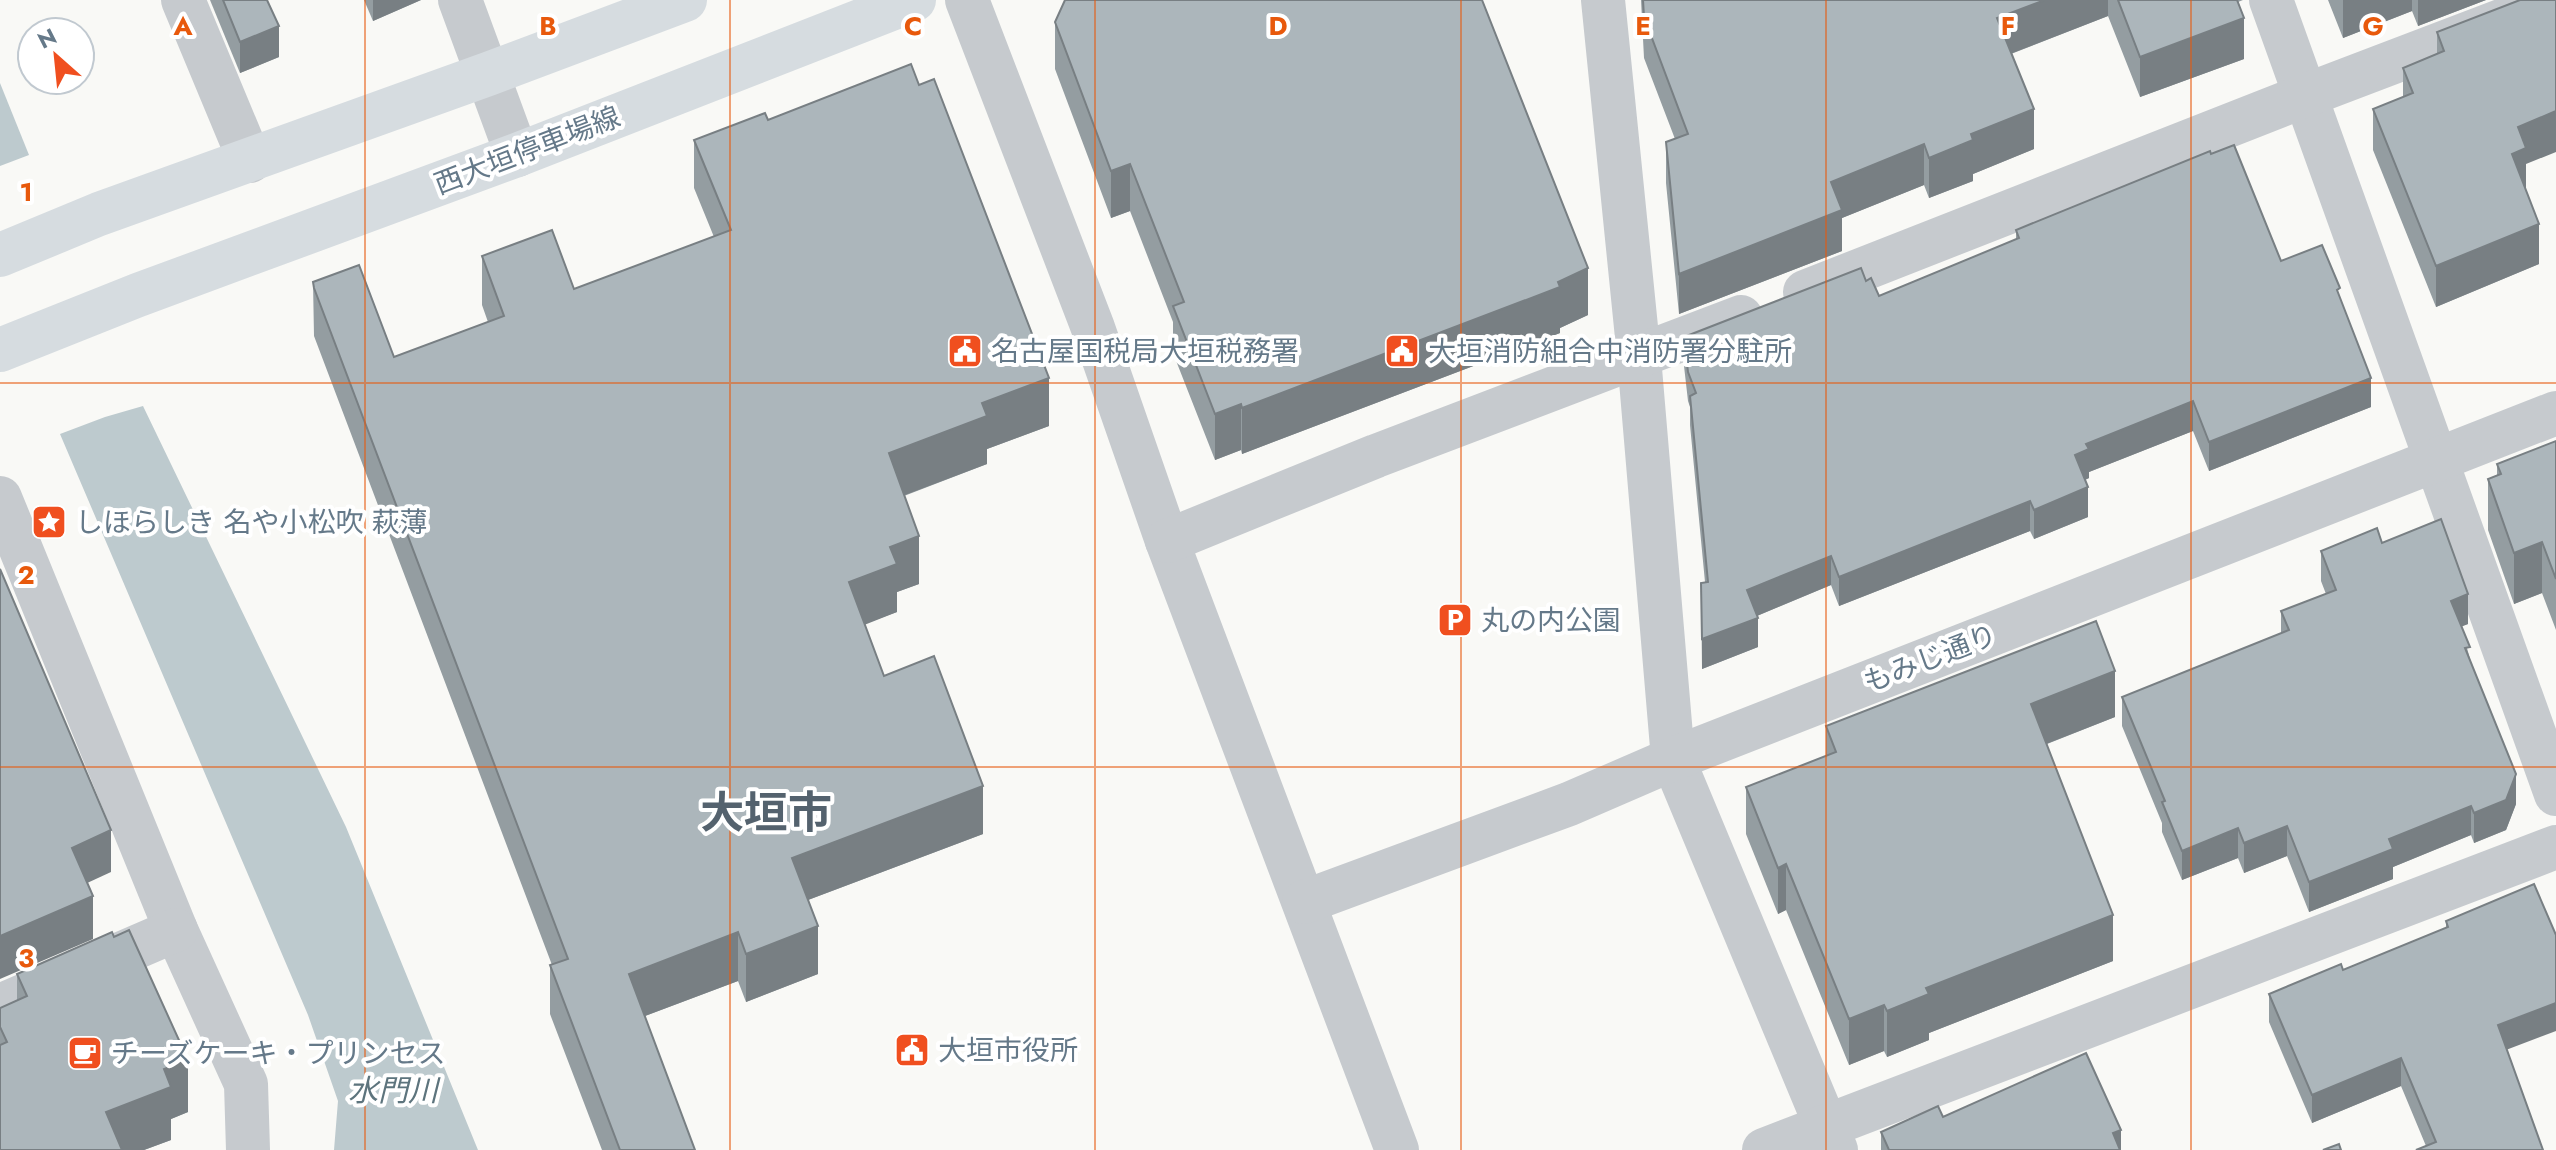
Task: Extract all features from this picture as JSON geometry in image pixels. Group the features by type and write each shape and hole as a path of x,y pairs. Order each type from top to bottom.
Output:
{"main road":[{"path":"0,254 99,214 685,0"},
{"name":"西大垣停車場線","path":"18,342 517,155 914,0"}],"street":[{"path":"183,0 250,161"},
{"path":"460,0 517,155"},
{"path":"967,0 1093,328 1167,541 1397,1150"},
{"path":"1603,0 1639,357 1673,759 1831,1138"},
{"path":"2271,0 2556,794"},
{"path":"1167,541 1376,456 1639,357 2556,0"},
{"name":"もみじ通り","path":"1304,902 1569,804 1673,759 2556,413"},
{"path":"0,498 176,930 246,1084 248,1150"},
{"path":"1764,1150 1831,1138 2556,847"},
{"path":"0,1006 176,930"}],"water":[{"path":"0,83 29,155 0,166"},
{"name":"水門川","path":"143,406 346,827 478,1150 334,1150 338,1101 308,1015 60,434"}],"building":[{"path":"223,0 267,0 279,26 240,42"},
{"path":"1065,0 1482,0 1588,268 1558,282 1560,287 1242,408 1241,404 1215,414 1173,306 1184,302 1130,164 1111,171 1055,22"},
{"path":"1643,0 2045,0 1997,18 2034,109 1971,134 1973,140 1929,158 1924,144 1831,182 1842,210 1679,274 1666,142 1688,134 1644,17"},
{"path":"2118,0 2237,0 2244,18 2140,57"},
{"path":"2520,0 2556,0 2556,111 2518,127 2526,148 2512,154 2539,224 2436,266 2373,109 2413,93 2403,68 2444,51 2437,32"},
{"path":"911,64 919,85 934,79 1049,378 982,403 987,416 889,453 919,536 890,547 897,564 849,582 884,676 934,656 983,786 792,858 818,926 746,954 738,932 629,974 695,1150 620,1150 550,965 568,959 313,282 359,265 394,357 504,316 482,256 552,230 574,289 731,230 694,140 765,113 768,120"},
{"path":"2234,145 2281,261 2322,245 2371,378 2209,442 2193,401 2086,444 2089,449 2075,455 2088,487 2034,510 2030,501 1839,577 1831,556 1747,590 1758,618 1702,639 1701,583 1708,582 1690,396 1696,393 1688,372 1684,337 1861,268 1866,281 1871,278 1879,296 2019,238 2016,230 2210,151 2211,154"},
{"path":"2556,441 2556,579 2542,542 2514,553 2488,479 2501,474 2497,464"},
{"path":"2441,519 2468,594 2451,601 2470,647 2465,648 2516,774 2506,800 2474,813 2471,806 2389,839 2393,849 2309,882 2287,826 2244,843 2238,828 2182,851 2122,697 2289,630 2281,611 2336,590 2321,551 2377,528 2382,543"},
{"path":"0,569 111,830 72,848 93,896 0,936"},
{"path":"2096,621 2115,671 2031,704 2113,915 1926,988 1929,994 1887,1011 1884,1005 1849,1019 1786,864 1778,868 1746,787 1836,752 1826,726"},
{"path":"2534,884 2556,935 2556,1003 2498,1025 2543,1150 2416,1150 2436,1142 2401,1058 2312,1095 2269,994 2341,964 2343,970 2448,927 2446,921"},
{"path":"129,930 188,1060 164,1069 171,1087 106,1112 122,1150 0,1150 0,1045 7,1042 0,1027 0,1008 27,996 17,974 112,932 114,937"},
{"path":"2086,1053 2121,1130 2113,1133 2120,1150 1889,1150 1881,1132 1938,1106 1943,1117"},
{"path":"2339,1144 2341,1150 2323,1150"}],"place":[{"name":"名古屋国税局大垣税務署","path":"965,351"},
{"name":"大垣消防組合中消防署分駐所","path":"1402,351"},
{"name":"しほらしき 名や小松吹 萩薄","path":"49,522"},
{"name":"丸の内公園","path":"1455,620"},
{"name":"大垣市役所","path":"912,1050"},
{"name":"チーズケーキ・プリンセス","path":"85,1053"}],"district":[{"name":"大垣市","path":"766,813"}]}
